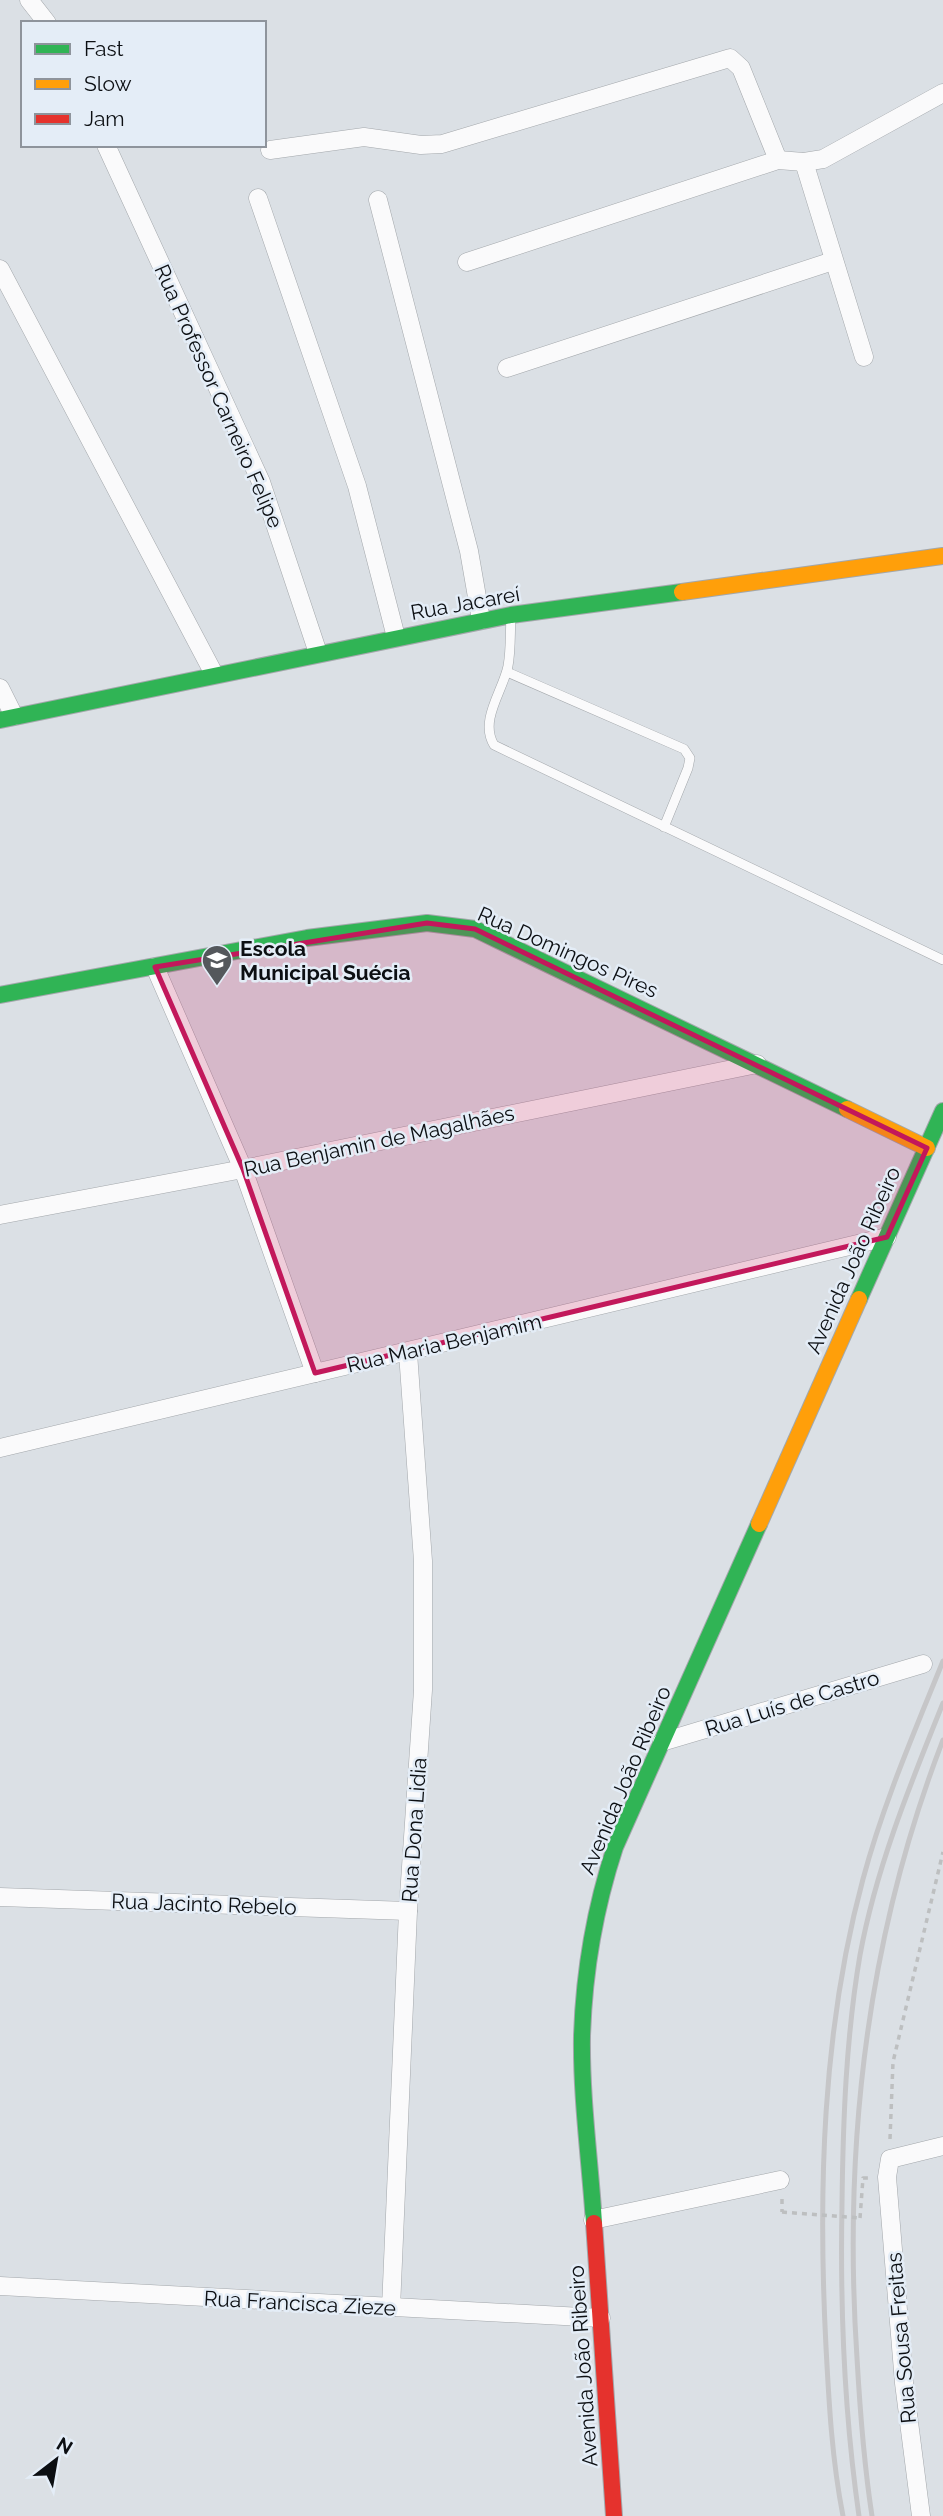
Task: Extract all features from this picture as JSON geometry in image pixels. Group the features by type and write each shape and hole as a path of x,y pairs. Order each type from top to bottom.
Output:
{"street":[{"path":"29,0 45,21"},
{"path":"270,150 364,137 421,145 442,144 725,58 734,60 741,68 778,160"},
{"path":"467,262 778,160 804,162 841,152 943,93"},
{"name":"Rua Professor Carneiro Felipe","path":"107,147 261,482 318,653"},
{"path":"804,162 864,357"},
{"path":"258,198 357,486 396,637"},
{"path":"378,200 444,447 469,551 481,620"},
{"path":"507,368 834,261"},
{"path":"0,269 214,674"},
{"name":"Rua Jacareí","path":"7,718 481,620 943,556"},
{"path":"0,688 7,718"},
{"name":"Rua Domingos Pires","path":"0,995 307,938 427,923 475,929 927,1148"},
{"path":"155,967 243,1169 315,1373"},
{"name":"Rua Benjamin de Magalhães","path":"0,1215 243,1169 757,1064"},
{"name":"Avenida João Ribeiro","path":"614,2516 582,2038 590,1938 612,1856 943,1111"},
{"name":"Rua Maria Benjamim","path":"0,1448 887,1237"},
{"name":"Rua Dona Lidia","path":"391,2308 408,1911 423,1690 424,1617 408,1353"},
{"name":"Rua Luís de Castro","path":"662,1742 923,1664"},
{"name":"Rua Jacinto Rebelo","path":"0,1897 408,1911"},
{"path":"890,2159 943,2146"},
{"name":"Rua Sousa Freitas","path":"890,2159 887,2177 904,2383 920,2516"},
{"path":"593,2220 780,2180"},
{"name":"Rua Francisca Zieze","path":"0,2286 601,2318"}],"lane":[{"path":"511,615 507,672 489,721 488,735 494,745 943,960"},
{"path":"507,672 684,749 690,758 688,768 663,827"}],"path":[{"path":"890,2159 892,2062 943,1852"},
{"path":"782,2212 860,2218 863,2178 887,2177"}],"highlighted area":[{"path":"427,923 475,929 927,1148 887,1237 315,1373 243,1169 155,967"}],"railway":[{"path":"843,2516 832,2432 824,2289 823,2171 831,2053 849,1936 863,1879 889,1796 943,1661"},
{"path":"859,2516 844,2360 842,2282 843,2142 851,2017 860,1955 875,1890 906,1796 943,1703"},
{"path":"872,2516 861,2418 854,2279 858,2122 878,1967 895,1891 943,1740"}],"traffic: fast":[{"path":"0,720 511,615 682,592"},
{"path":"0,995 307,938 427,923 475,929 847,1109"},
{"path":"859,1299 943,1111"},
{"path":"594,2223 584,2106 582,2036 585,1988 596,1917 615,1847 759,1524"}],"traffic: slow":[{"path":"682,592 943,556"},
{"path":"847,1109 927,1148"},
{"path":"759,1524 859,1299"}],"traffic: jam":[{"path":"594,2223 614,2516"}],"place":[{"name":"Escola Municipal Suécia","path":"217,987"}]}
